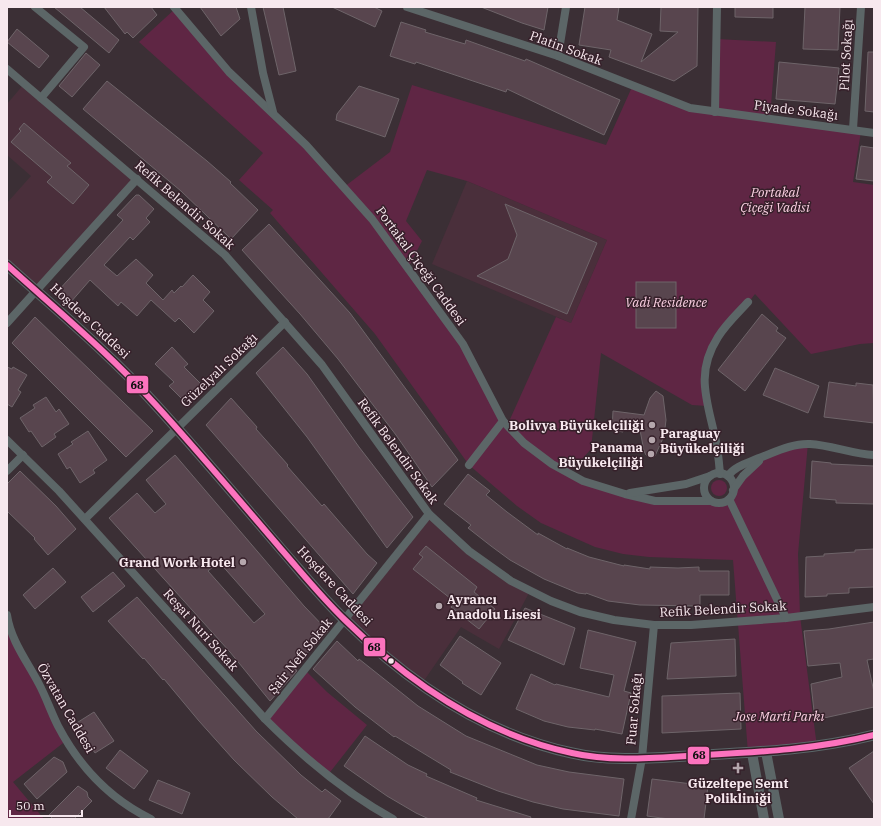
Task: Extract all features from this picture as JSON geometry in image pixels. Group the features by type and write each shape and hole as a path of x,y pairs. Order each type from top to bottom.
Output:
{"main road":[{"name":"Hoşdere Caddesi","path":"7,265 134,382 344,620 390,661 421,685 473,718 535,744 574,754 642,758 752,753 817,747 874,735"}],"street":[{"path":"35,7 84,47 41,98"},
{"path":"174,7 229,72 274,113"},
{"name":"Portakal Çiçeği Caddesi","path":"251,7 263,73 274,113 324,163 372,219 463,344 503,421 524,443 552,464 583,481 655,501 711,501 720,503 729,499 743,476 765,456"},
{"name":"Platin Sokak","path":"407,7 558,56 690,108 715,112"},
{"path":"558,56 566,7"},
{"path":"715,112 717,7"},
{"name":"Pilot Sokağı","path":"853,129 861,7"},
{"name":"Refik Belendir Sokak","path":"7,69 225,255 322,365 429,514 446,532 494,570 530,592 580,612 614,620 654,625 691,625 786,618 874,607"},
{"name":"Piyade Sokağı","path":"715,112 853,129 874,133"},
{"path":"7,323 137,179"},
{"path":"734,490 733,483 724,475 706,406 703,381 705,367 718,336 748,302"},
{"name":"Güzelyalı Sokağı","path":"85,519 285,322"},
{"path":"469,465 503,421"},
{"name":"Reşat Nuri Sokak","path":"7,440 85,519 265,719 295,750 318,770 349,792 393,819"},
{"name":"Portakal Çiçeği Caddesi","path":"626,494 686,484 711,476 724,475 735,468 791,446 808,443 853,453 874,455"},
{"path":"7,471 23,455"},
{"path":"711,476 704,488 707,497 711,501"},
{"path":"729,499 786,618"},
{"name":"Şair Nefi Sokak","path":"265,719 429,514"},
{"name":"Özvatan Caddesi","path":"7,615 8,628 25,663 39,683 58,726 79,759 96,779 116,798 134,811 151,819"},
{"name":"Fuar Sokağı","path":"631,819 642,758 654,625"},
{"path":"766,752 779,819"},
{"path":"752,753 764,819"}],"shaded area":[{"path":"24,84 137,179 37,291 7,265 7,203 31,176 7,155 7,104"},
{"path":"467,181 607,240 571,323 432,264"},
{"name":"Ayrancı Anadolu Lisesi","path":"429,514 447,532 530,591 499,649 461,627 421,685 344,620"}],"green space":[{"path":"176,8 229,72 344,187 390,152 412,85 606,145 632,87 715,112 717,39 776,42 770,118 861,131 853,182 874,185 874,343 860,344 811,354 755,294 709,354 707,406 692,405 601,353 591,449 576,466 565,472 641,498 711,501 720,503 729,499 733,490 765,456 808,443 798,554 800,616 817,747 748,753 733,560 649,557 623,554 595,547 541,523 517,506 469,465 375,334 270,213 273,210 239,180 263,153 139,42","holes":["427,170 467,181 607,240 571,323 556,317 507,426 463,344 408,268 422,241 406,221"]},
{"path":"719,480 726,485 727,488 722,495 719,496 712,491 711,488 716,481"},
{"path":"7,627 67,740 13,782 44,819 7,819"},
{"path":"305,670 327,692 367,725 327,776 265,719"}],"building":[{"path":"54,7 80,7 119,40 109,53"},
{"path":"104,7 151,7 157,15 133,38 127,32 125,34"},
{"path":"200,7 236,7 240,19 221,36"},
{"path":"263,7 283,7 296,71 279,75"},
{"path":"332,7 374,7 382,11 375,27"},
{"path":"481,7 548,7 544,30 522,23"},
{"path":"585,7 619,7 617,20 652,34 641,62 678,32 660,31 661,7 698,7 697,66 674,81 609,57 611,50 579,45"},
{"path":"735,7 773,7 773,18 735,17"},
{"path":"805,7 840,7 838,50 803,49"},
{"path":"401,22 426,30 425,32 465,44 466,40 525,61 526,59 620,100 604,135 507,89 506,92 416,62 415,64 390,56"},
{"path":"17,29 49,56 39,68 7,42"},
{"path":"868,52 874,52 874,112 865,111"},
{"path":"86,53 100,65 72,97 59,86"},
{"path":"779,62 839,68 835,104 776,99"},
{"path":"107,81 207,161 231,182 230,183 258,210 231,239 181,191 83,109"},
{"path":"359,86 399,99 385,137 336,120 337,114"},
{"path":"24,123 71,163 67,166 89,185 73,204 47,182 52,177 11,142 21,131 19,129"},
{"path":"861,146 874,148 874,181 856,179"},
{"path":"136,195 139,195 154,209 146,218 150,222 133,240 130,237 104,265 117,276 136,259 153,275 146,283 163,300 172,290 174,293 181,286 182,287 193,275 210,292 203,300 214,311 194,333 179,318 175,322 151,300 137,316 121,302 118,306 90,280 70,303 57,292 123,220 117,215"},
{"path":"505,204 597,243 567,314 477,276 508,259 517,235"},
{"path":"269,224 350,313 458,460 432,487 396,435 338,359 300,314 242,250"},
{"path":"636,282 676,282 676,328 636,328"},
{"path":"762,314 778,328 776,331 786,338 745,391 718,370"},
{"path":"35,317 153,431 126,457 12,343"},
{"path":"172,347 188,364 184,367 201,384 184,401 169,386 174,382 155,364"},
{"path":"283,347 307,374 359,447 413,517 387,548 307,437 256,373"},
{"path":"7,367 12,369 13,367 27,375 18,390 21,392 12,407 7,404"},
{"path":"775,368 819,386 808,413 763,395"},
{"path":"829,382 856,386 856,383 873,385 874,423 824,417"},
{"path":"656,391 663,396 666,420 664,436 655,456 652,458 646,455 644,451 640,430 623,430 623,432 612,430 613,411 644,415 650,398"},
{"path":"46,397 56,412 59,409 69,424 54,434 56,437 42,447 31,431 29,432 20,418 35,408 33,405"},
{"path":"231,398 322,506 324,504 367,554 377,563 353,594 206,425"},
{"path":"88,431 107,460 93,470 95,473 80,483 70,467 67,469 58,454 73,444 71,442"},
{"path":"175,455 304,606 328,631 294,667 297,671 270,701 230,652 109,518 137,493 155,513 166,504 146,480","holes":["219,562 265,614 254,623 208,571"]},
{"path":"812,461 831,464 874,466 874,504 836,503 836,500 810,498"},
{"path":"20,471 56,506 76,529 48,555 34,539 35,538 7,511 7,484"},
{"path":"468,474 490,491 486,495 507,512 538,535 538,533 567,549 589,557 624,566 650,569 650,567 699,567 699,571 729,571 729,595 700,595 700,606 640,605 608,601 586,593 578,593 544,579 510,560 491,546 468,528 471,525 444,504"},
{"path":"426,546 477,587 474,592 495,609 479,629 451,607 455,602 413,569 423,557 419,554"},
{"path":"874,549 874,587 849,588 849,593 805,597 806,557 855,552 855,550"},
{"path":"53,568 66,582 35,609 23,595"},
{"path":"113,572 125,586 93,612 81,597"},
{"path":"137,597 256,731 301,775 322,792 325,789 341,801 328,819 298,819 272,797 234,760 164,679 163,680 108,621"},
{"path":"525,608 575,628 564,665 508,640"},
{"path":"874,622 874,659 867,660 874,692 874,707 815,720 811,684 842,677 840,663 808,666 804,631 829,629"},
{"path":"588,630 636,642 624,691 631,693 622,734 595,729 568,727 544,721 516,709 531,674 555,685 609,697 614,675 580,668"},
{"path":"460,636 501,663 481,695 462,683 463,682 440,665"},
{"path":"735,639 736,676 667,679 671,643"},
{"path":"337,641 358,661 359,659 418,706 466,736 537,765 569,772 624,779 619,816 563,809 533,802 498,791 450,772 451,770 395,736 394,737 355,707 313,669"},
{"path":"740,693 741,729 662,733 662,696"},
{"path":"94,712 114,741 95,753 75,724"},
{"path":"365,736 408,765 427,774 426,776 477,798 476,800 531,817 530,819 429,819 416,813 387,796 344,766"},
{"path":"120,750 148,771 134,789 106,768"},
{"path":"874,751 874,804 849,768"},
{"path":"54,757 63,762 67,772 37,799 24,784"},
{"path":"652,779 708,786 704,819 669,819 647,816"},
{"path":"158,780 190,793 182,814 149,800"},
{"path":"78,786 87,792 88,797 92,801 74,819 53,819 49,815"}],"transit line":[{"name":"68","path":"7,265 83,333 138,386 203,458 312,585 345,620 369,643 421,685 478,719 508,733 539,744 588,756 621,759 748,753 811,747 874,735"}],"place":[{"name":"Bolivya Büyükelçiliği","path":"652,425"},
{"name":"Paraguay Büyükelçiliği","path":"652,440"},
{"name":"Panama Büyükelçiliği","path":"651,454"},
{"name":"Grand Work Hotel","path":"243,562"},
{"name":"Ayrancı Anadolu Lisesi","path":"439,606"},
{"name":"Güzeltepe Semt Polikliniği","path":"738,768"}],"park label":[{"name":"Portakal Çiçeği Vadisi","path":"775,200"},
{"name":"Vadi Residence","path":"666,302"},
{"name":"Jose Marti Parkı","path":"779,716"}]}
